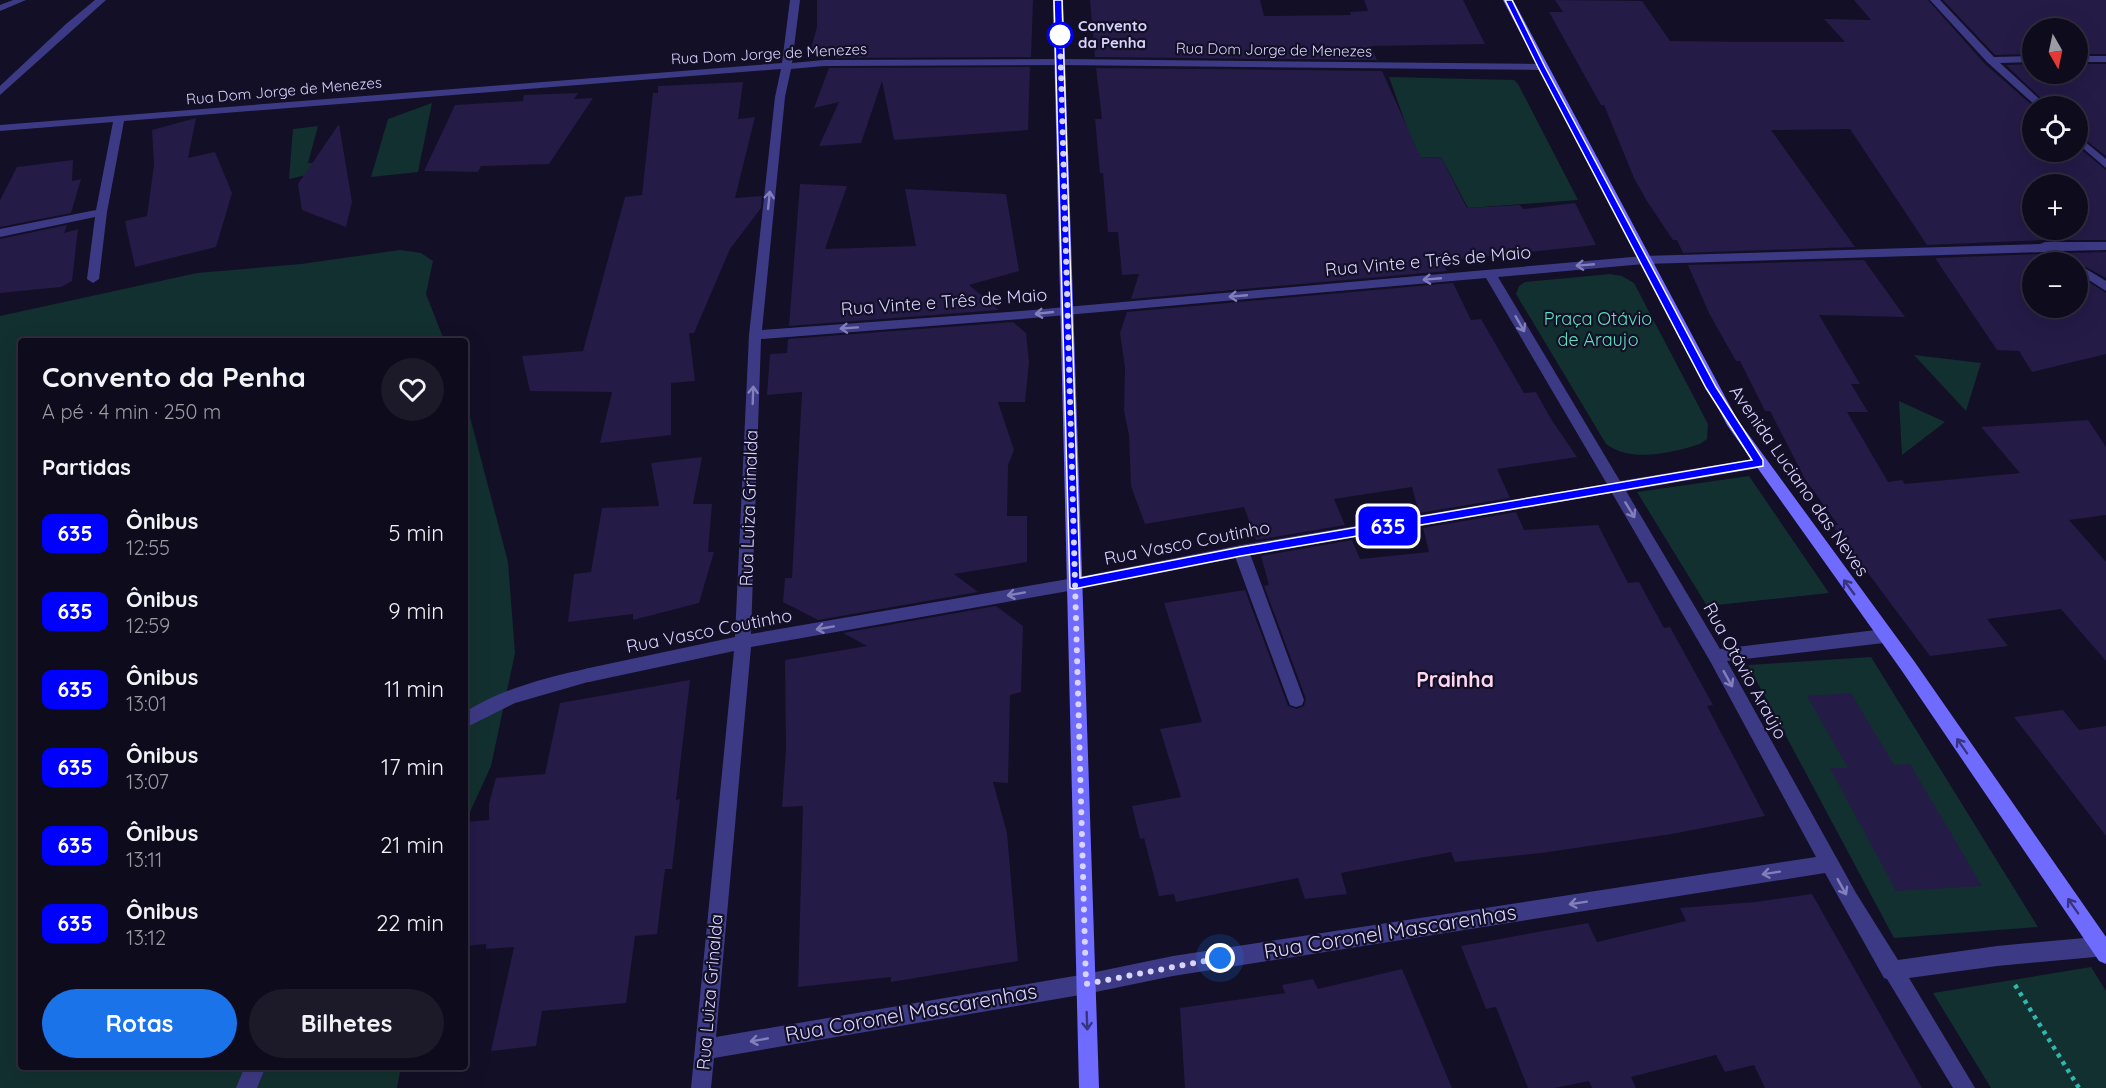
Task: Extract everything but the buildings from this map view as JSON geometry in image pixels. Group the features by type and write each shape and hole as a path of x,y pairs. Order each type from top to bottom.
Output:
{"main road":[{"path":"1058,0 1089,1088"},
{"name":"Avenida Luciano das Neves","path":"1509,0 1542,67 1712,388 1759,463 2104,949"}],"street":[{"path":"0,8 21,0"},
{"path":"0,92 69,26 101,0"},
{"name":"Rua Luiza Grinalda","path":"701,1088 743,642 755,335 780,97 787,66 795,0"},
{"path":"1935,0 1990,60 2031,96"},
{"path":"1990,60 2022,59"},
{"path":"2088,59 2106,59"},
{"name":"Rua Dom Jorge de Menezes","path":"0,128 824,63 1061,62 1542,67"},
{"path":"93,279 101,212 119,119"},
{"path":"2088,148 2106,165"},
{"path":"0,233 101,212"},
{"path":"2045,246 2054,252"},
{"name":"Rua Vinte e Três de Maio","path":"755,335 1067,311 1644,260 2045,246 2106,246"},
{"name":"Rua Otávio Araújo","path":"1490,274 1716,656 1829,864 1965,1088"},
{"path":"2088,275 2106,287"},
{"name":"Rua Vasco Coutinho","path":"468,719 480,710 523,692 589,675 743,642 1074,584 1241,551 1759,463"},
{"path":"1241,551 1296,700"},
{"path":"1716,656 1884,636"},
{"name":"Rua Coronel Mascarenhas","path":"705,1049 1086,984 1173,966 1829,864"},
{"path":"1892,970 1997,956 2104,949"},
{"path":"246,1088 254,1070"}],"path":[{"path":"1997,956 2079,1088"}],"green space":[{"path":"1389,77 1514,80 1578,200 1468,208 1441,157 1418,158"},
{"path":"432,103 418,172 371,177 388,119"},
{"path":"318,126 308,163 345,162 342,167 289,179 293,129"},
{"path":"400,250 421,253 433,261 426,294 443,338 18,338 18,1070 400,1070 397,1088 0,1088 0,316 197,273 301,264"},
{"name":"Praça Otávio de Araujo","path":"1610,274 1622,276 1634,283 1708,424 1707,439 1700,444 1664,453 1640,455 1616,450 1606,444 1516,294 1519,286 1525,282"},
{"path":"1914,355 1981,363 1966,411"},
{"path":"1899,401 1945,422 1902,455"},
{"path":"468,409 508,562 515,653 491,766 468,816"},
{"path":"1749,476 1829,593 1707,606 1637,492"},
{"path":"1871,657 2038,927 1894,938 1748,665"},
{"path":"2091,967 2106,991 2106,1088 1991,1088 1933,993"}],"bus line":[{"name":"635","path":"1058,0 1074,584 1241,551 1701,471 1759,463 1712,388 1508,0"}],"place":[{"name":"Convento da Penha","path":"1060,35"}],"district":[{"name":"Prainha","path":"1455,680"}],"route":[{"path":"1060,35 1086,984 1220,958"}]}
